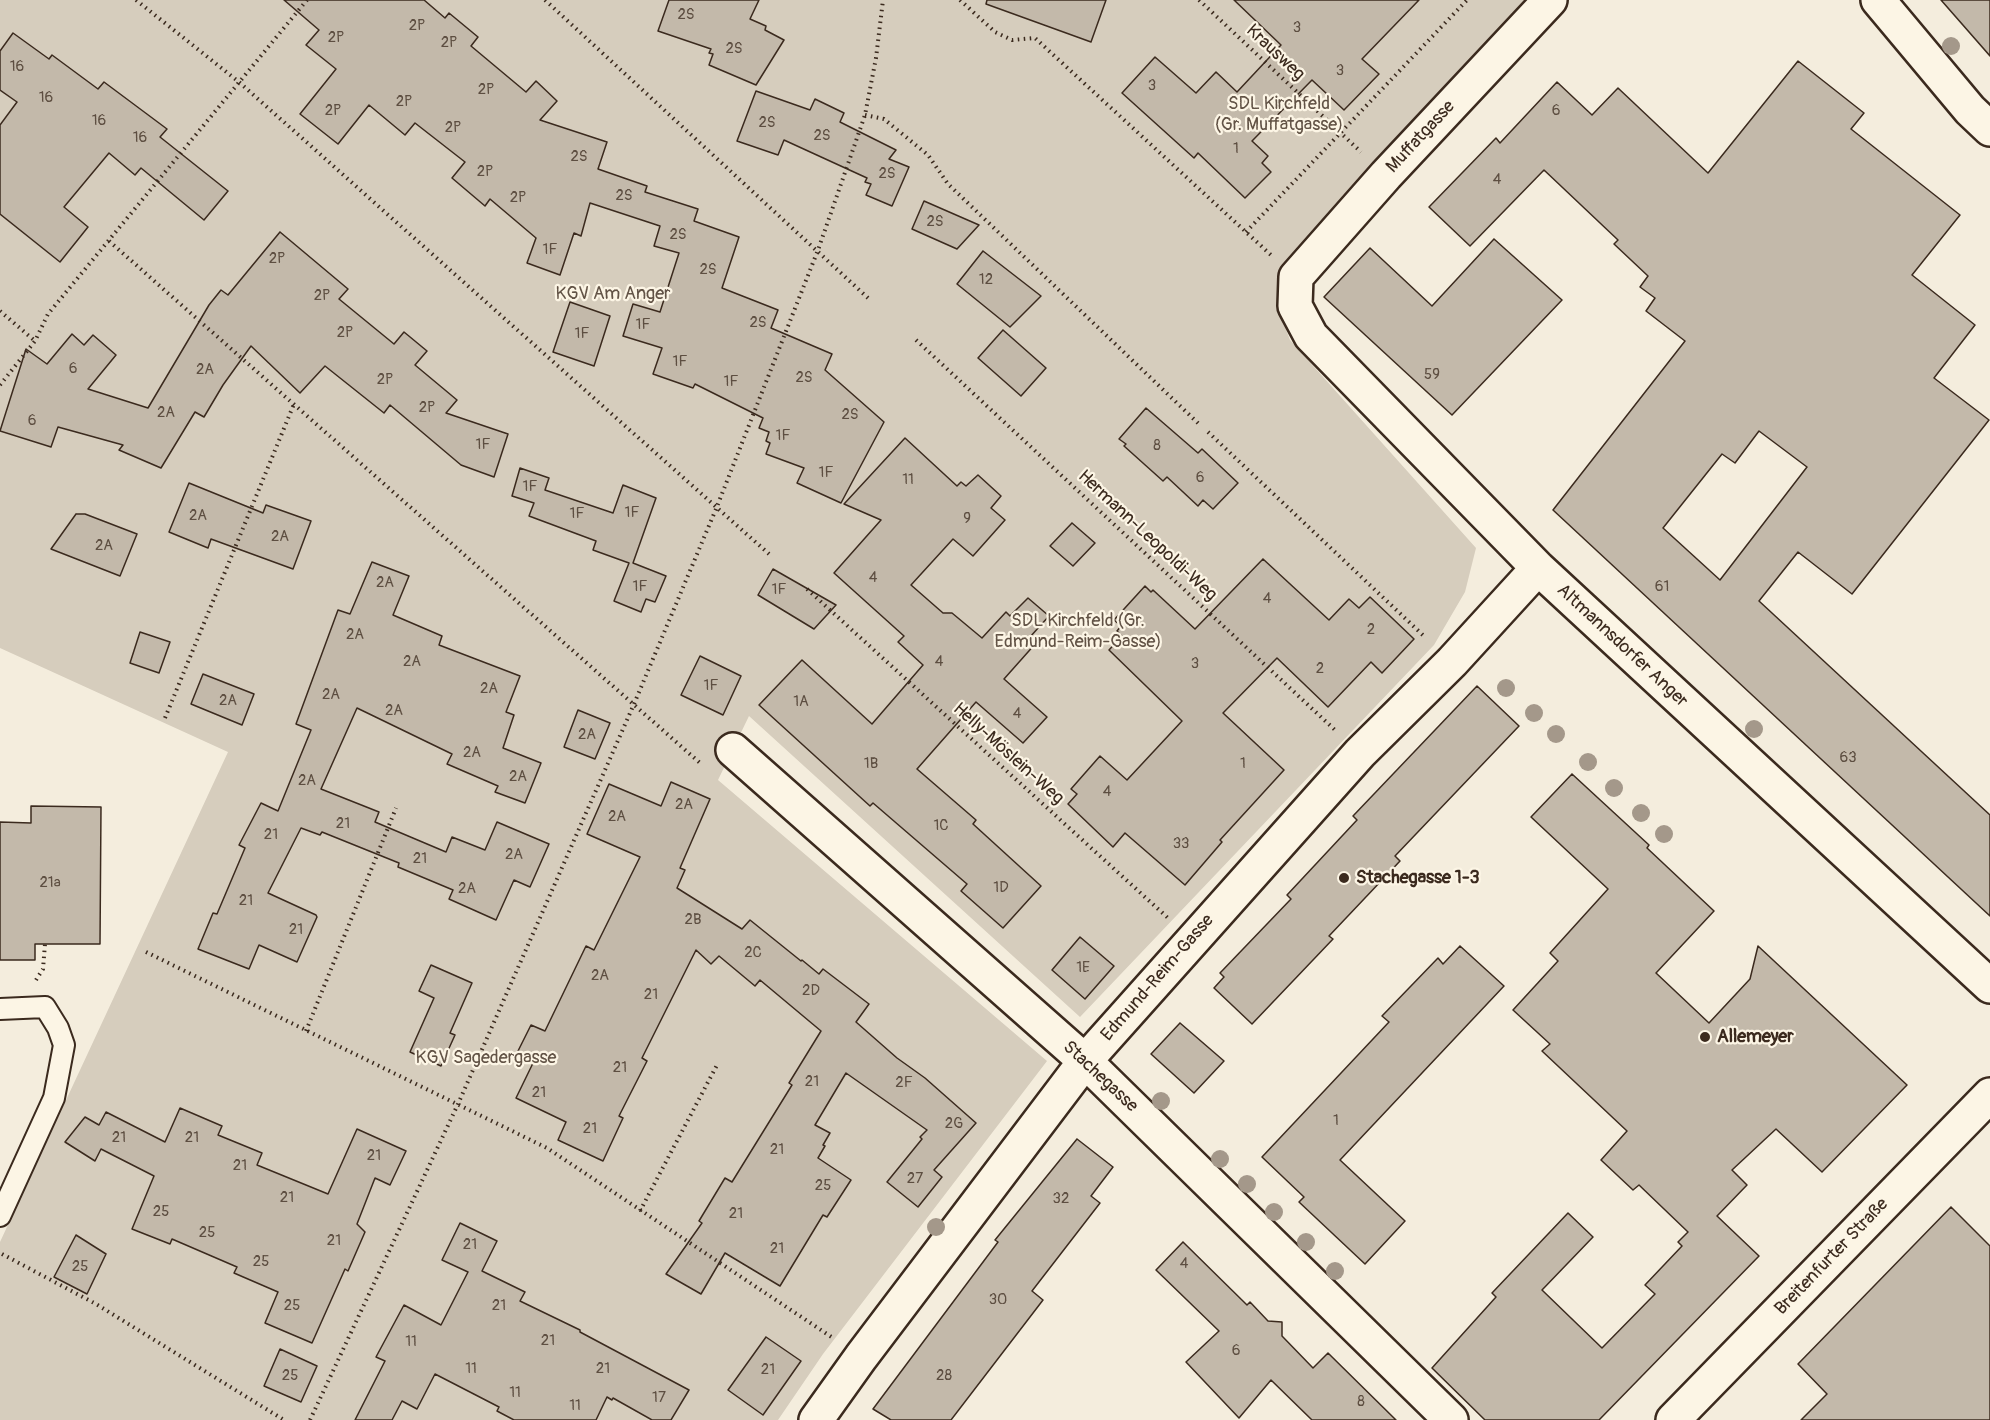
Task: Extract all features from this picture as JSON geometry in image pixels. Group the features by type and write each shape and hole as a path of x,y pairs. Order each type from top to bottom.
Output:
{"street":[{"name":"Muffatgasse","path":"1296,277 1386,175 1550,0"},
{"path":"1878,0 1970,110 1990,129"},
{"name":"Altmannsdorfer Anger","path":"1296,277 1295,306 1311,336 1538,568 1990,986"},
{"name":"Edmund-Reim-Gasse","path":"816,1420 1085,1061 1360,753 1452,662 1538,568"},
{"name":"Stachegasse","path":"733,750 1085,1061 1451,1420"},
{"name":"Breitenfurter Straße","path":"1673,1420 1990,1095"}],"lane":[{"path":"0,1009 45,1007 58,1028 64,1044 54,1098 0,1216"}],"path":[{"path":"136,0 239,82 769,554"},
{"path":"0,385 35,340 48,314 307,0"},
{"path":"545,0 868,298"},
{"path":"310,1420 458,1104 634,704 716,509 818,250 865,115 876,58 883,0"},
{"path":"960,0 995,32 1012,40 1035,38 1296,277"},
{"name":"Krausweg","path":"1199,0 1386,175"},
{"path":"1246,232 1467,0"},
{"path":"865,115 884,119 928,155 957,193 1200,425"},
{"path":"109,241 701,765"},
{"path":"0,311 35,340"},
{"name":"Hermann-Leopoldi-Weg","path":"916,339 1360,753"},
{"path":"165,718 294,404"},
{"path":"1208,432 1452,662"},
{"name":"Helly-Möslein-Weg","path":"807,589 1192,939"},
{"path":"306,1031 396,808"},
{"path":"146,952 547,1148 861,1357"},
{"path":"640,1211 717,1065"},
{"path":"2,1254 96,1304 284,1420"}],"green space":[{"path":"0,0 1539,0 1285,273 1278,308 1290,340 1476,548 1465,592 1434,645 1080,1017 749,716 718,780 1047,1061 823,1354 778,1420 0,1420 0,1242 228,752 0,648"}],"building":[{"path":"284,0 424,0 445,18 449,13 478,37 471,46 526,92 536,81 557,101 540,120 607,142 598,169 647,186 645,192 698,209 694,221 739,237 722,288 778,310 771,328 832,354 825,370 884,422 841,503 797,483 804,468 766,454 770,443 766,441 769,432 759,428 763,418 695,384 693,388 653,374 662,348 623,336 633,304 660,312 679,253 654,246 660,226 590,203 581,236 574,233 560,275 527,263 536,238 490,199 485,206 452,178 465,162 415,123 405,135 369,105 338,144 300,114 336,69 306,45 319,30"},
{"path":"669,0 759,0 750,19 766,26 765,30 784,40 756,85 709,65 713,54 709,53 711,49 658,31"},
{"path":"987,0 1106,0 1091,42 986,4"},
{"path":"1234,0 1419,0 1362,59 1379,74 1344,110 1312,80 1252,141 1268,156 1262,163 1271,172 1245,198 1198,153 1194,158 1122,93 1155,57 1196,93 1216,72 1237,92 1281,45"},
{"path":"1941,0 1990,0 1990,56"},
{"path":"13,33 49,59 52,55 98,89 104,82 167,129 160,137 228,191 204,220 141,168 135,175 109,153 64,207 88,227 60,262 0,214 0,125 17,102 0,90 0,51"},
{"path":"1798,61 1864,113 1851,129 1960,215 1912,275 1975,325 1934,378 1989,420 1852,594 1798,552 1759,601 1990,815 1990,916 1553,510 1685,341 1646,311 1655,298 1640,287 1648,276 1614,244 1618,240 1544,170 1470,246 1429,207 1496,138 1500,143 1557,82 1592,115 1618,88 1708,173","holes":["1759,431 1807,467 1720,580 1663,528 1722,454 1735,463"]},
{"path":"756,91 810,110 815,99 844,113 840,122 896,150 889,159 909,167 892,206 866,195 871,184 865,182 867,178 784,140 778,155 737,141"},
{"path":"924,201 979,225 957,249 912,229"},
{"path":"280,232 348,289 339,299 394,344 404,332 427,351 415,365 457,400 446,413 508,434 494,477 461,465 390,405 384,413 325,366 300,393 251,346 223,385 204,417 195,412 161,468 119,450 123,445 58,427 51,447 0,431 26,349 47,364 72,334 84,345 93,335 116,355 88,389 148,408 209,305 221,290 228,295"},
{"path":"1494,239 1562,300 1452,415 1324,297 1370,248 1432,306"},
{"path":"983,251 1041,296 1010,327 957,284"},
{"path":"570,302 610,316 594,366 553,352"},
{"path":"1003,330 1046,368 1021,396 978,358"},
{"path":"1146,408 1198,453 1202,449 1238,483 1213,509 1203,500 1198,506 1167,477 1163,481 1119,439"},
{"path":"905,438 957,486 961,482 966,486 978,475 1001,496 991,508 1005,520 973,556 953,539 911,585 943,613 952,613 982,638 1006,612 1010,616 1028,598 1049,616 1030,637 1036,643 1004,679 1047,717 1023,743 976,702 917,769 976,820 973,824 1041,886 1003,928 961,891 967,884 873,803 870,806 759,705 802,660 872,724 923,665 898,642 904,636 834,573 881,520 844,504"},
{"path":"520,468 549,478 545,490 613,513 623,485 656,498 633,563 666,576 655,602 646,599 641,612 614,601 629,563 593,550 596,541 529,516 534,503 512,496"},
{"path":"189,483 263,513 266,505 311,521 293,569 211,539 208,548 169,532"},
{"path":"76,514 85,514 137,534 120,576 51,549"},
{"path":"1072,523 1095,543 1073,566 1050,546"},
{"path":"1263,559 1329,620 1349,599 1359,608 1370,597 1414,639 1382,673 1371,662 1328,707 1277,658 1223,713 1284,770 1220,840 1222,842 1185,885 1125,833 1113,847 1068,804 1077,794 1071,789 1100,756 1127,780 1182,721 1109,650 1122,636 1117,631 1121,626 1114,620 1145,586 1151,592 1153,590 1195,629"},
{"path":"372,562 409,576 393,615 442,636 439,645 520,676 506,712 514,715 503,748 541,763 525,803 495,792 498,786 447,764 452,754 357,708 321,789 379,812 375,822 446,852 452,837 485,850 497,822 549,844 530,887 514,880 496,920 449,899 453,890 398,867 399,863 322,832 320,835 301,828 268,893 317,917 297,962 259,945 249,969 198,949 213,913 217,914 245,848 239,845 261,803 278,811 311,730 296,724 338,610 350,614"},
{"path":"773,569 836,605 814,629 758,595"},
{"path":"140,632 170,642 159,673 130,663"},
{"path":"700,656 741,676 723,715 681,695"},
{"path":"203,674 254,694 242,725 191,704"},
{"name":"Stachegasse 1-3","path":"1477,686 1519,726 1395,856 1400,861 1329,936 1333,939 1252,1024 1214,988 1224,977 1220,973 1291,899 1287,895 1357,820 1353,816"},
{"path":"578,710 610,723 595,759 564,747"},
{"path":"1572,774 1649,845 1647,848 1714,911 1656,973 1709,1023 1750,979 1758,946 1907,1085 1822,1172 1776,1129 1732,1170 1747,1185 1717,1216 1759,1256 1599,1420 1485,1420 1432,1368 1496,1297 1492,1293 1568,1213 1593,1237 1542,1290 1602,1348 1655,1294 1645,1285 1682,1246 1678,1242 1688,1232 1639,1185 1633,1190 1601,1160 1627,1131 1542,1051 1550,1044 1513,1010 1558,961 1550,953 1608,889 1531,817"},
{"path":"671,782 710,799 680,868 685,870 677,888 742,929 750,920 819,974 823,969 869,1004 856,1022 976,1123 934,1170 942,1177 918,1207 887,1182 927,1130 846,1073 815,1125 830,1133 818,1158 851,1180 827,1217 823,1215 780,1286 725,1253 701,1294 666,1274 702,1223 699,1221 725,1178 732,1182 792,1085 789,1083 821,1031 760,980 755,986 719,956 711,964 696,950 642,1058 647,1061 619,1116 623,1118 603,1161 558,1140 566,1122 516,1098 535,1059 518,1051 531,1025 545,1031 586,946 594,950 640,857 587,834 609,784 661,806"},
{"path":"31,806 101,807 100,944 35,944 35,960 0,960 0,822 31,823"},
{"path":"1080,937 1114,966 1085,999 1052,970"},
{"path":"1460,946 1504,986 1340,1160 1405,1221 1365,1264 1299,1202 1304,1197 1262,1157 1389,1022 1382,1016 1438,958 1443,964"},
{"path":"431,965 472,983 450,1033 455,1035 441,1066 410,1052 434,998 419,991"},
{"path":"1180,1023 1224,1061 1194,1093 1151,1054"},
{"path":"180,1108 222,1126 218,1135 262,1153 257,1165 328,1194 357,1129 406,1151 390,1185 375,1178 357,1224 365,1232 348,1271 345,1269 312,1343 265,1323 278,1292 234,1273 237,1267 172,1239 170,1244 132,1229 154,1176 101,1149 95,1161 65,1142 85,1117 99,1125 106,1112 165,1142"},
{"path":"1077,1139 1113,1167 1091,1196 1100,1203 1032,1291 1043,1300 951,1420 891,1420 873,1409 998,1242 995,1240"},
{"path":"1951,1207 1990,1246 1990,1420 1801,1420 1827,1394 1798,1364"},
{"path":"460,1223 497,1241 482,1271 525,1292 520,1301 580,1330 689,1390 671,1420 652,1420 613,1398 612,1400 607,1397 596,1420 514,1420 497,1411 499,1407 435,1374 417,1409 402,1401 392,1420 355,1420 385,1361 376,1357 404,1305 441,1325 468,1272 442,1260"},
{"path":"76,1235 106,1254 87,1294 54,1277"},
{"path":"1183,1242 1247,1305 1250,1302 1268,1321 1282,1322 1282,1336 1313,1368 1328,1353 1396,1420 1312,1420 1271,1380 1239,1418 1186,1362 1219,1331 1156,1270"},
{"path":"766,1337 801,1361 763,1415 728,1390"},
{"path":"280,1349 317,1366 301,1402 264,1386"}],"place":[{"name":"Stachegasse 1-3","path":"1344,878"},
{"name":"Allemeyer","path":"1705,1037"}],"park label":[{"name":"SDL Kirchfeld (Gr. Muffatgasse)","path":"1279,114"},
{"name":"KGV Am Anger","path":"613,294"},
{"name":"SDL Kirchfeld (Gr. Edmund-Reim-Gasse)","path":"1078,631"},
{"name":"KGV Sagedergasse","path":"486,1058"}]}
